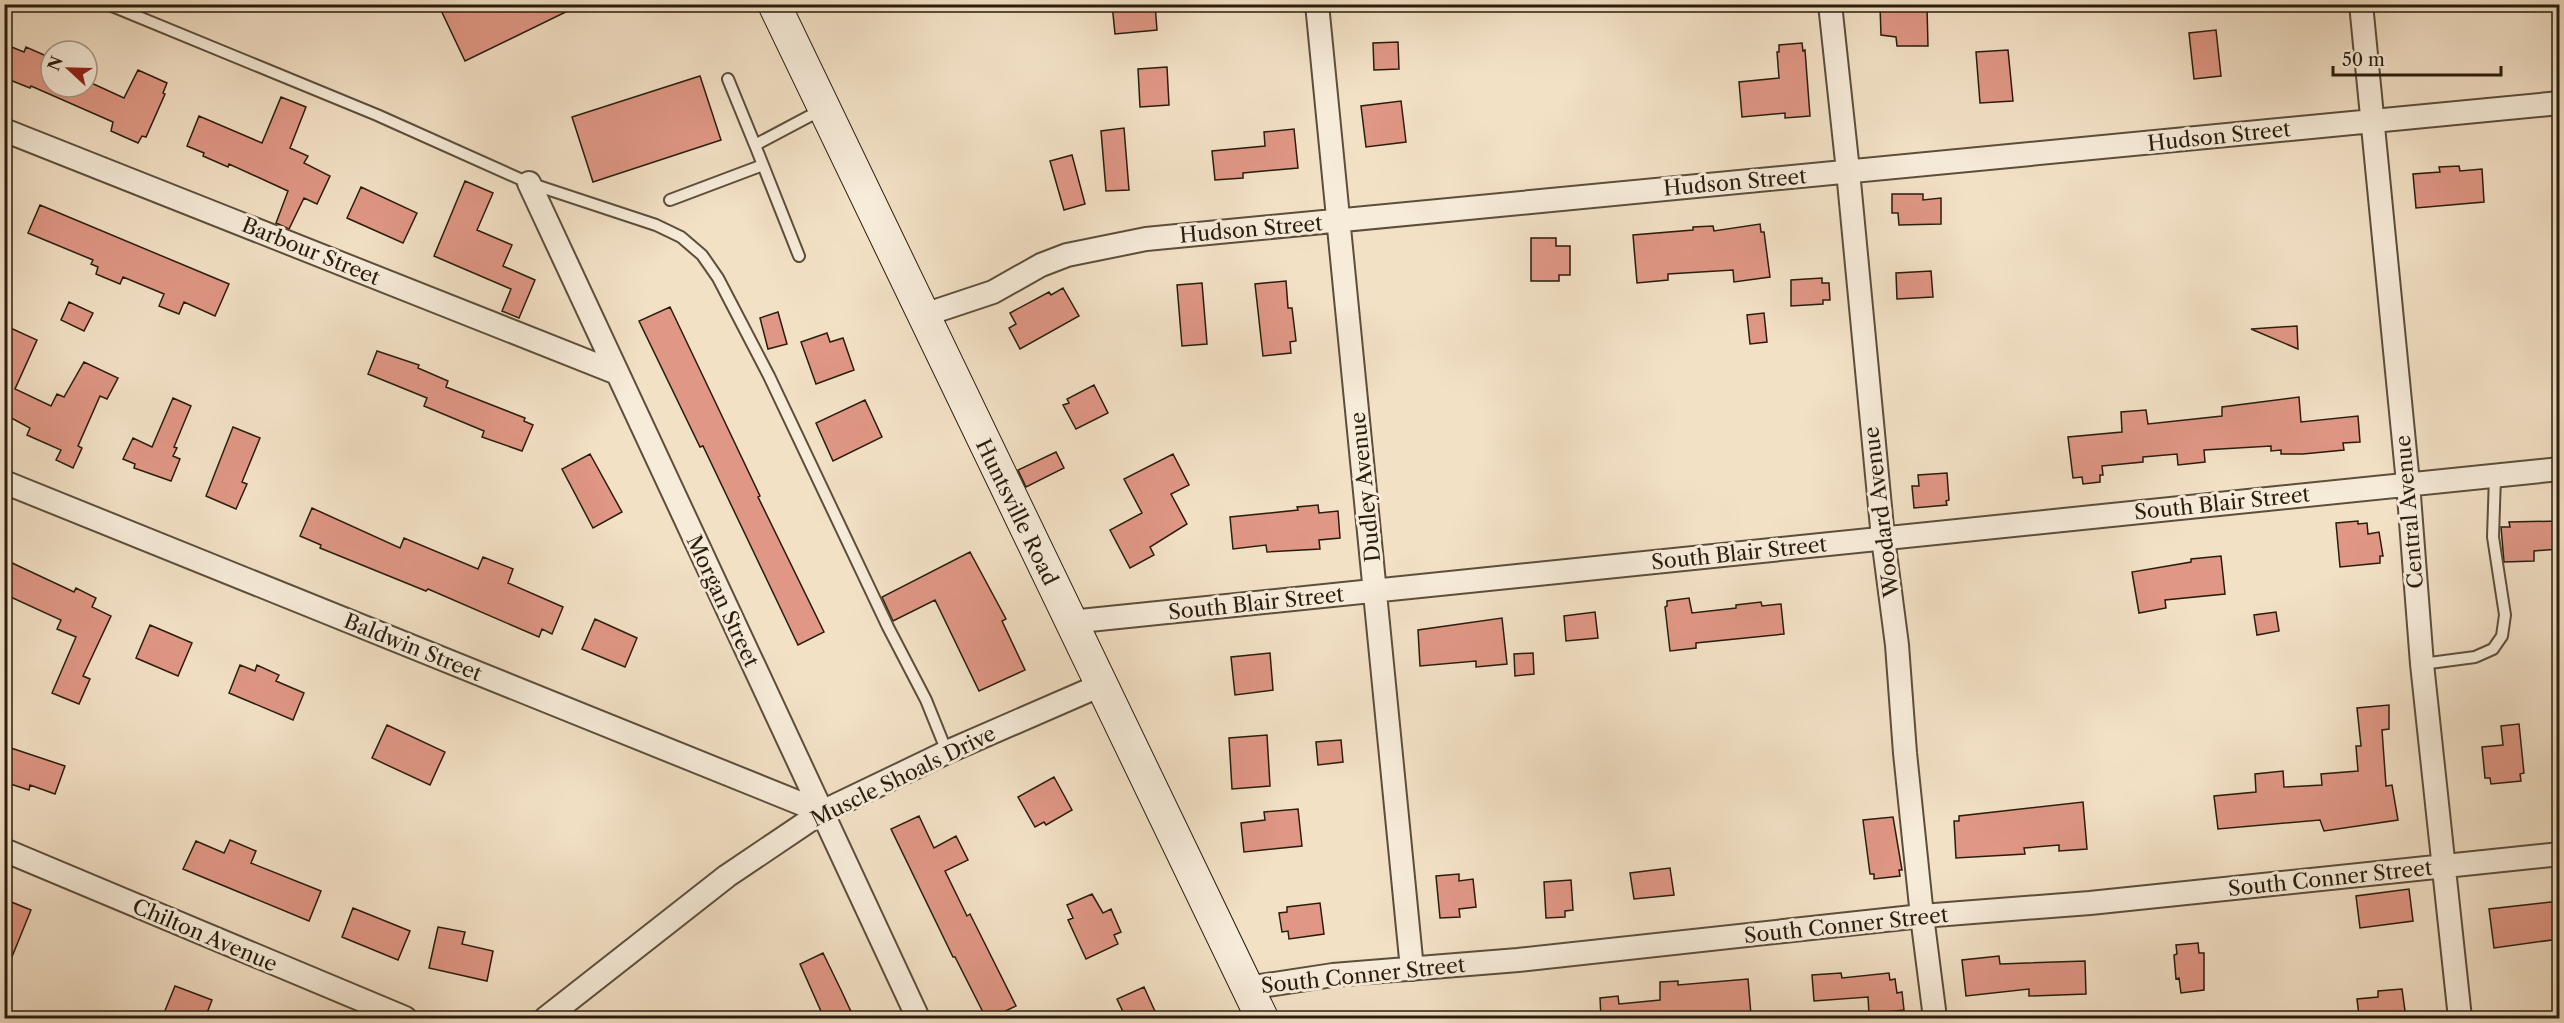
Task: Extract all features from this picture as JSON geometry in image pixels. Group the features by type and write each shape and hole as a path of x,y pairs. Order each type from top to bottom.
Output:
{"main road":[{"name":"Huntsville Road","path":"774,4 1262,1018"}],"street":[{"name":"Dudley Avenue","path":"1317,4 1412,969"},
{"name":"Woodard Avenue","path":"1830,4 1883,538 1897,645 1905,753 1935,1018"},
{"name":"Central Avenue","path":"2361,4 2408,483 2422,664 2460,1018"},
{"name":"Hudson Street","path":"924,315 993,292 1041,265 1066,255 1146,239 2559,103"},
{"name":"Barbour Street","path":"4,130 617,373"},
{"name":"Morgan Street","path":"529,183 918,1018"},
{"name":"South Blair Street","path":"1071,622 2559,469"},
{"name":"Baldwin Street","path":"4,482 822,812"},
{"name":"Muscle Shoals Drive","path":"546,1018 727,876 822,812 947,752 1101,685"},
{"name":"Chilton Avenue","path":"4,850 405,1018"},
{"name":"South Conner Street","path":"1247,988 1333,975 1412,969 1922,916 2090,903 2559,854"}],"lane":[{"path":"107,4 377,115 529,183 656,225 681,237 702,255 718,278 769,376 888,627 926,700 947,752"},
{"path":"728,79 799,256"},
{"path":"755,145 824,109"},
{"path":"670,200 763,165"},
{"path":"2422,664 2475,657 2493,649 2502,636 2505,615 2493,537 2495,476"}],"building":[{"path":"438,4 582,4 465,61"},
{"path":"1112,4 1155,4 1157,30 1115,34"},
{"path":"1889,4 1927,7 1928,46 1897,46 1896,37 1881,35 1880,6"},
{"path":"2216,30 2221,76 2194,79 2189,33"},
{"path":"1398,42 1399,69 1374,70 1373,43"},
{"path":"1802,43 1803,51 1805,50 1810,116 1785,118 1785,113 1742,117 1739,82 1779,78 1777,52 1779,52 1779,45"},
{"path":"4,44 24,52 26,47 39,53 39,90 10,80 11,77 4,74"},
{"path":"2008,50 2013,101 1980,103 1976,52"},
{"path":"1167,67 1169,105 1140,107 1138,69"},
{"path":"138,70 167,83 163,93 165,94 146,137 142,136 138,143 111,131 113,122 61,99 99,99 99,87 124,98"},
{"path":"700,76 721,140 593,182 572,117"},
{"path":"281,97 306,107 290,148 308,156 304,163 330,176 317,204 304,198 289,229 276,223 288,191 229,164 228,167 203,156 204,153 187,146 199,116 262,143"},
{"path":"1401,101 1406,142 1366,147 1361,106"},
{"path":"1124,128 1129,190 1106,191 1101,131"},
{"path":"1294,129 1298,168 1243,173 1243,178 1215,180 1212,151 1265,146 1264,132"},
{"path":"1072,155 1085,204 1064,210 1050,161"},
{"path":"2459,166 2460,171 2482,169 2484,202 2416,208 2413,174 2440,172 2439,167"},
{"path":"465,181 493,193 477,230 512,245 503,266 535,280 519,318 502,311 511,289 434,256"},
{"path":"361,187 417,213 403,243 347,218"},
{"path":"1892,194 1923,194 1923,200 1941,198 1941,224 1899,225 1898,213 1892,213"},
{"path":"40,205 229,284 215,316 184,302 179,314 159,306 164,294 123,277 120,284 96,274 98,267 91,264 93,260 28,233"},
{"path":"1760,224 1761,232 1764,232 1770,277 1734,282 1733,270 1668,274 1668,280 1637,283 1633,235 1713,226 1714,231"},
{"path":"1531,238 1556,238 1556,246 1570,246 1570,275 1559,275 1559,281 1531,281"},
{"path":"1931,271 1933,297 1897,299 1896,273"},
{"path":"1822,278 1822,283 1829,283 1830,300 1823,300 1823,304 1791,306 1791,280"},
{"path":"1286,281 1288,308 1292,308 1296,341 1290,342 1291,353 1263,356 1255,284"},
{"path":"1202,283 1207,344 1182,346 1177,285"},
{"path":"1063,288 1079,316 1020,349 1009,328 1016,324 1010,313 1049,292 1051,295"},
{"path":"69,302 93,313 84,331 61,320"},
{"path":"670,307 760,496 758,497 824,632 798,645 703,446 700,447 639,321"},
{"path":"778,312 787,344 768,349 760,318"},
{"path":"1764,313 1767,342 1750,344 1747,315"},
{"path":"4,325 37,340 15,389 51,406 57,394 64,397 84,362 118,378 107,399 100,396 78,446 82,448 73,468 56,460 61,450 27,435 30,428 4,414"},
{"path":"2297,326 2298,349 2251,329"},
{"path":"827,333 830,342 843,338 854,370 816,384 801,342"},
{"path":"377,351 419,365 418,368 448,381 446,387 525,418 524,421 533,425 522,451 482,437 484,431 424,406 427,398 368,374"},
{"path":"1094,385 1108,413 1076,429 1063,405 1069,403 1067,399"},
{"path":"2299,397 2301,422 2358,416 2360,442 2343,443 2344,450 2303,454 2281,454 2281,450 2271,451 2271,446 2204,450 2205,462 2178,465 2177,454 2143,457 2143,462 2102,466 2103,475 2100,475 2100,482 2083,484 2082,477 2073,478 2068,437 2122,432 2121,412 2146,410 2148,424 2222,416 2222,407"},
{"path":"173,398 191,406 174,447 177,448 173,456 180,459 171,481 134,468 135,464 123,459 133,438 152,447"},
{"path":"865,400 882,437 833,461 816,423"},
{"path":"233,427 260,438 242,482 247,484 236,509 206,496"},
{"path":"1056,452 1064,468 1026,487 1018,470"},
{"path":"590,454 622,512 593,528 562,469"},
{"path":"1173,454 1189,485 1171,494 1187,524 1150,547 1154,555 1130,568 1110,530 1142,513 1124,479"},
{"path":"1947,473 1949,500 1946,501 1947,505 1914,508 1912,486 1919,486 1918,475"},
{"path":"1318,505 1319,513 1338,511 1340,538 1319,540 1320,549 1267,552 1266,545 1233,549 1230,517 1298,510 1297,507"},
{"path":"312,508 400,548 404,538 478,569 483,557 513,569 508,583 563,607 552,634 542,629 539,637 428,589 426,591 320,548 321,545 300,536"},
{"path":"2358,521 2358,524 2367,523 2368,534 2379,532 2383,556 2380,556 2380,563 2340,567 2336,523"},
{"path":"2559,521 2559,549 2534,551 2534,561 2504,562 2501,527 2510,527 2509,522"},
{"path":"970,552 1006,619 1002,621 1025,670 979,691 935,600 893,621 882,597"},
{"path":"2221,556 2225,594 2165,600 2166,608 2139,613 2132,572 2191,562 2191,559"},
{"path":"10,562 74,592 76,588 96,598 92,607 111,616 83,676 90,679 79,704 52,693 76,637 57,629 61,620 4,594 4,574"},
{"path":"1689,598 1692,613 1736,608 1736,605 1761,602 1762,606 1781,604 1784,634 1696,643 1696,648 1670,651 1665,607 1667,601"},
{"path":"1595,612 1598,638 1566,641 1564,616"},
{"path":"2276,612 2279,631 2257,635 2254,615"},
{"path":"1502,618 1507,664 1476,667 1476,661 1420,666 1418,630"},
{"path":"595,619 637,638 625,667 582,649"},
{"path":"150,625 192,643 178,676 136,658"},
{"path":"1270,653 1273,690 1235,695 1231,657"},
{"path":"1533,653 1534,674 1515,676 1514,654"},
{"path":"240,665 255,671 257,665 279,675 276,681 304,693 293,720 229,693"},
{"path":"2389,705 2389,729 2382,730 2386,786 2392,785 2398,820 2324,831 2320,820 2218,829 2214,796 2256,792 2255,774 2283,771 2284,787 2322,785 2321,774 2358,771 2356,746 2361,746 2357,708"},
{"path":"2519,724 2524,773 2520,774 2521,781 2491,784 2490,778 2485,778 2482,747 2503,745 2501,726"},
{"path":"387,725 445,752 430,785 372,758"},
{"path":"1267,735 1270,786 1232,789 1229,738"},
{"path":"1341,740 1343,762 1318,765 1316,742"},
{"path":"11,748 65,766 55,794 30,785 29,790 4,782 4,768"},
{"path":"1054,777 1072,810 1046,825 1044,822 1035,827 1018,797"},
{"path":"2083,802 2087,849 2059,851 2059,845 2024,848 2025,854 1956,858 1954,821 1959,821 1959,816"},
{"path":"1298,809 1302,846 1244,852 1241,823 1265,820 1264,812"},
{"path":"919,816 934,848 956,836 968,860 945,871 967,916 970,914 1016,1006 991,1018 986,1018 953,957 891,829"},
{"path":"1893,817 1902,870 1899,870 1900,876 1874,879 1874,874 1870,874 1863,820"},
{"path":"230,840 256,851 251,863 321,891 309,921 183,869 196,841 224,853"},
{"path":"1670,868 1674,895 1634,899 1630,873"},
{"path":"1459,874 1459,881 1473,879 1476,907 1459,909 1460,917 1440,918 1436,876"},
{"path":"1571,880 1573,910 1565,911 1565,917 1546,918 1544,882"},
{"path":"2409,889 2413,921 2360,928 2356,896"},
{"path":"1092,894 1103,913 1111,909 1121,932 1114,935 1118,944 1086,959 1068,920 1073,918 1067,905"},
{"path":"4,899 31,910 5,974 4,974"},
{"path":"2559,901 2559,939 2494,948 2489,909"},
{"path":"1320,903 1324,934 1289,939 1288,931 1282,932 1279,913 1287,912 1287,907"},
{"path":"353,908 410,931 398,960 342,937"},
{"path":"438,927 465,932 462,944 493,951 487,981 429,968"},
{"path":"2198,943 2199,953 2204,953 2204,990 2181,993 2179,978 2176,979 2174,955 2177,954 2176,945"},
{"path":"823,953 854,1018 824,1018 800,964"},
{"path":"1999,956 2000,964 2085,961 2086,994 2029,996 2029,989 1966,996 1962,960"},
{"path":"1841,973 1842,978 1889,973 1890,980 1895,979 1897,993 1902,992 1904,1010 1869,1014 1868,997 1814,1001 1812,975"},
{"path":"1748,979 1751,1015 1710,1018 1601,1018 1600,998 1618,996 1619,1004 1660,1000 1660,982 1678,981 1678,985"},
{"path":"175,986 212,1000 205,1018 162,1018"},
{"path":"1144,987 1158,1018 1126,1018 1117,999"},
{"path":"2402,989 2406,1018 2380,1018 2379,1014 2359,1016 2357,999 2378,997 2378,991"}]}
